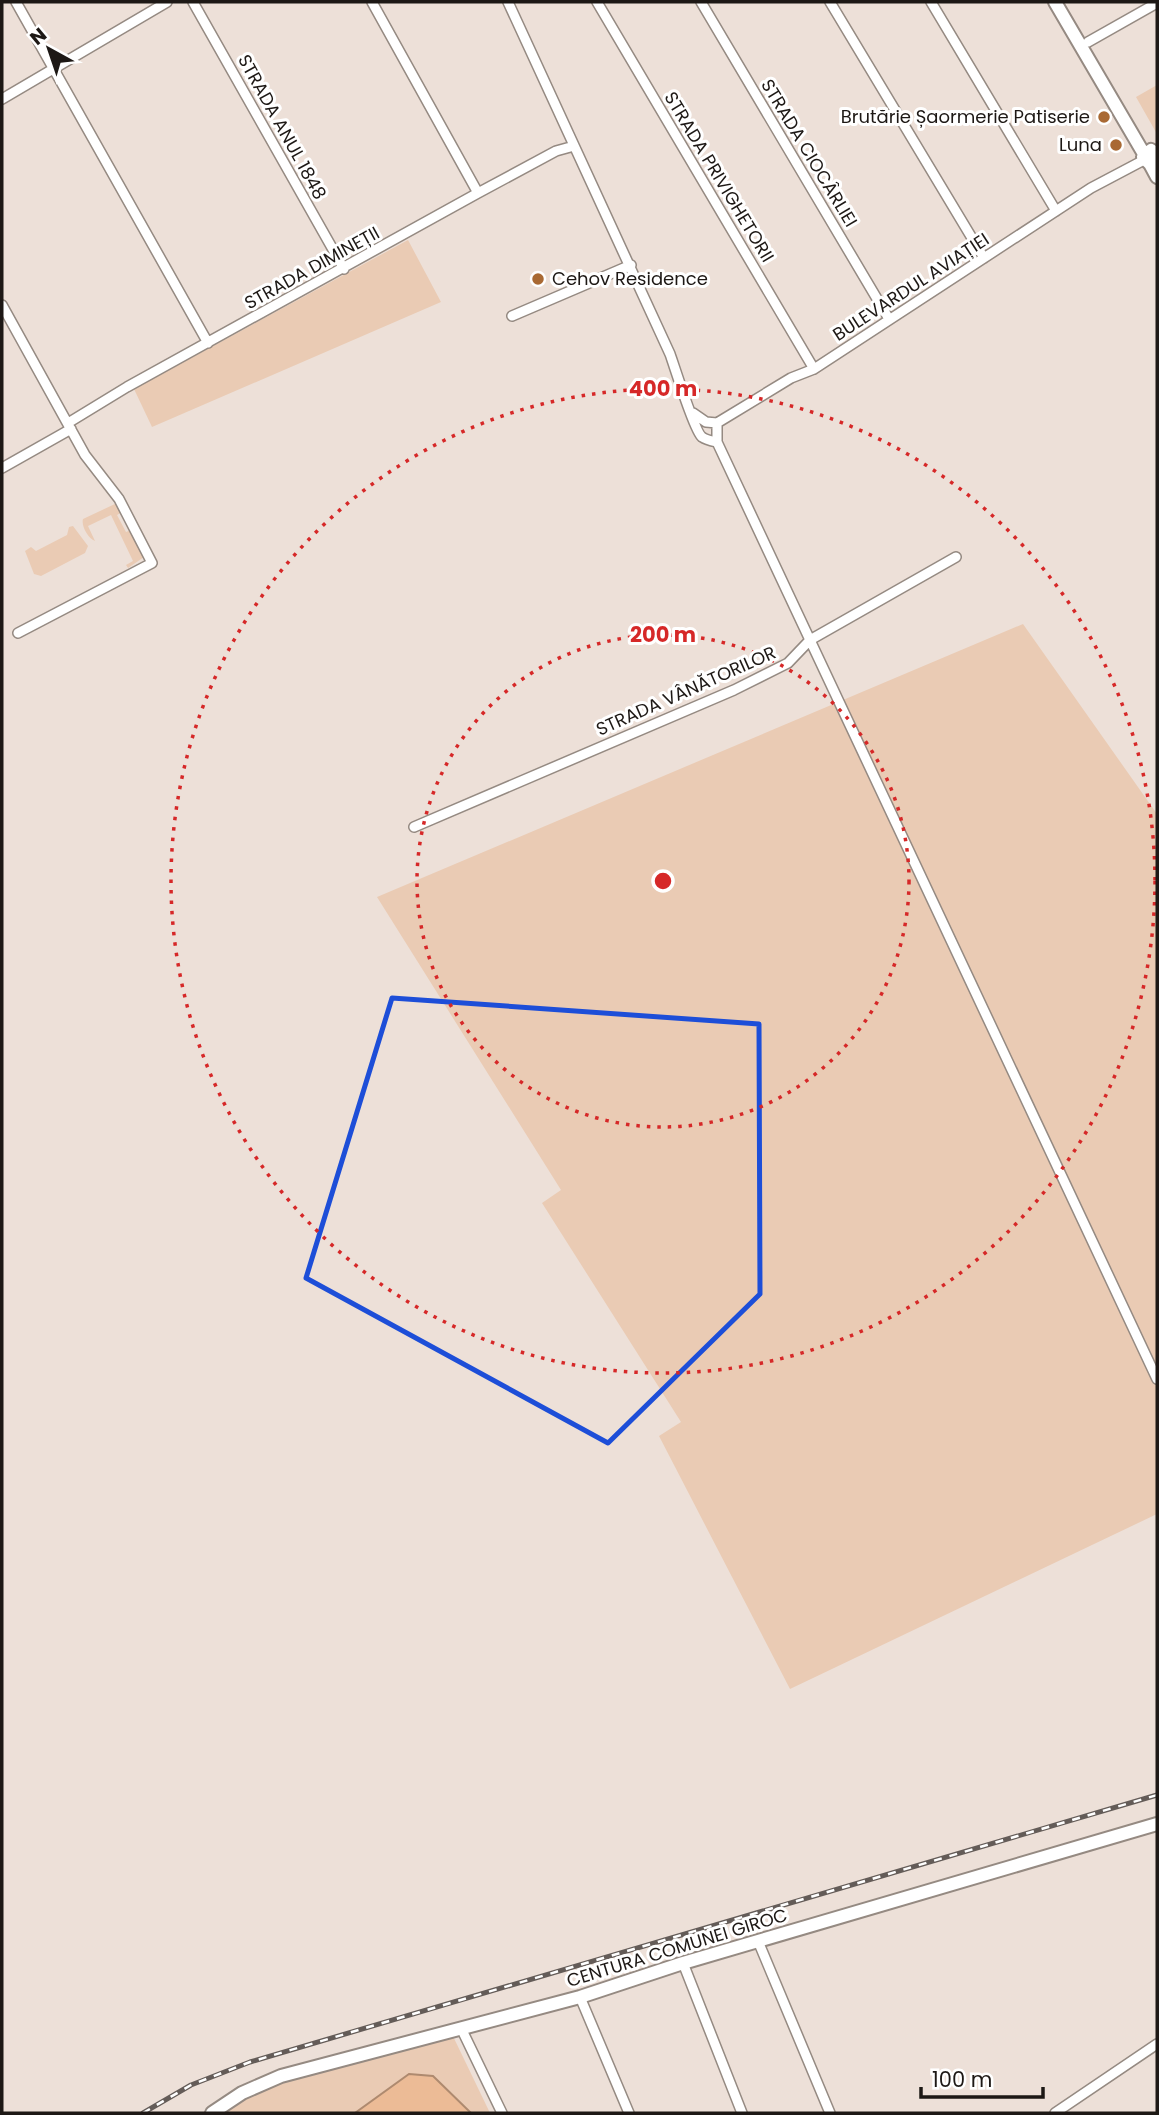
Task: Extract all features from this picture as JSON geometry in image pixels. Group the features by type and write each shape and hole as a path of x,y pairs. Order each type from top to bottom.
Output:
{"main road":[{"path":"1055,2 1152,158"},
{"path":"1064,2 1152,158 1157,177"},
{"name":"CENTURA COMUNEI GIROC","path":"212,2113 242,2093 281,2076 580,1997 683,1963 1157,1824"}],"street":[{"path":"16,2 208,343"},
{"path":"2,99 167,2"},
{"name":"STRADA ANUL 1848","path":"193,2 344,269"},
{"path":"372,2 478,193"},
{"path":"508,2 573,146 631,265 693,413 697,431 702,437 717,442"},
{"name":"STRADA PRIVIGHETORII","path":"597,2 814,369"},
{"name":"STRADA CIOCÂRLIEI","path":"701,2 890,319"},
{"path":"830,2 984,258"},
{"path":"931,2 1056,211"},
{"path":"1088,42 1157,3"},
{"name":"STRADA DIMINEȚII","path":"2,468 208,343 478,193 556,151 573,146"},
{"name":"BULEVARDUL AVIAȚIEI","path":"717,423 791,378 814,369 1056,211 1152,158"},
{"path":"512,316 631,265"},
{"path":"2,305 85,455 114,489 152,563 18,633"},
{"path":"693,413 706,422 717,423 717,442 1157,1379"},
{"name":"STRADA VÂNĂTORILOR","path":"414,827 734,690 788,663 810,640 956,557"},
{"path":"758,1941 830,2113"},
{"path":"683,1963 742,2113"},
{"path":"580,1997 629,2113"},
{"path":"461,2028 502,2113"},
{"path":"1055,2113 1157,2043"}],"highlighted area":[{"path":"392,998 759,1024 760,1294 608,1443 306,1278"}],"shaded area":[{"path":"1157,85 1157,134 1136,97"},
{"path":"408,240 441,302 152,427 134,389"},
{"path":"117,503 124,511 117,515 126,532 131,530 144,557 128,568 126,565 133,561 111,515 88,526 95,541 83,525 83,519"},
{"path":"73,526 88,546 85,553 41,576 34,574 25,551 31,547 36,551 67,535 69,527"},
{"path":"1023,624 1157,814 1157,1514 790,1689 659,1436 681,1422 542,1203 561,1190 377,897"},
{"path":"450,2030 490,2113 204,2113 227,2099"},
{"path":"409,2074 433,2076 471,2113 355,2113"}],"railway":[{"path":"143,2113 191,2085 250,2062 1157,1795"}],"place":[{"name":"Brutărie Șaormerie Patiserie","path":"1104,117"},
{"name":"Luna","path":"1116,145"},
{"name":"Cehov Residence","path":"538,279"}]}
